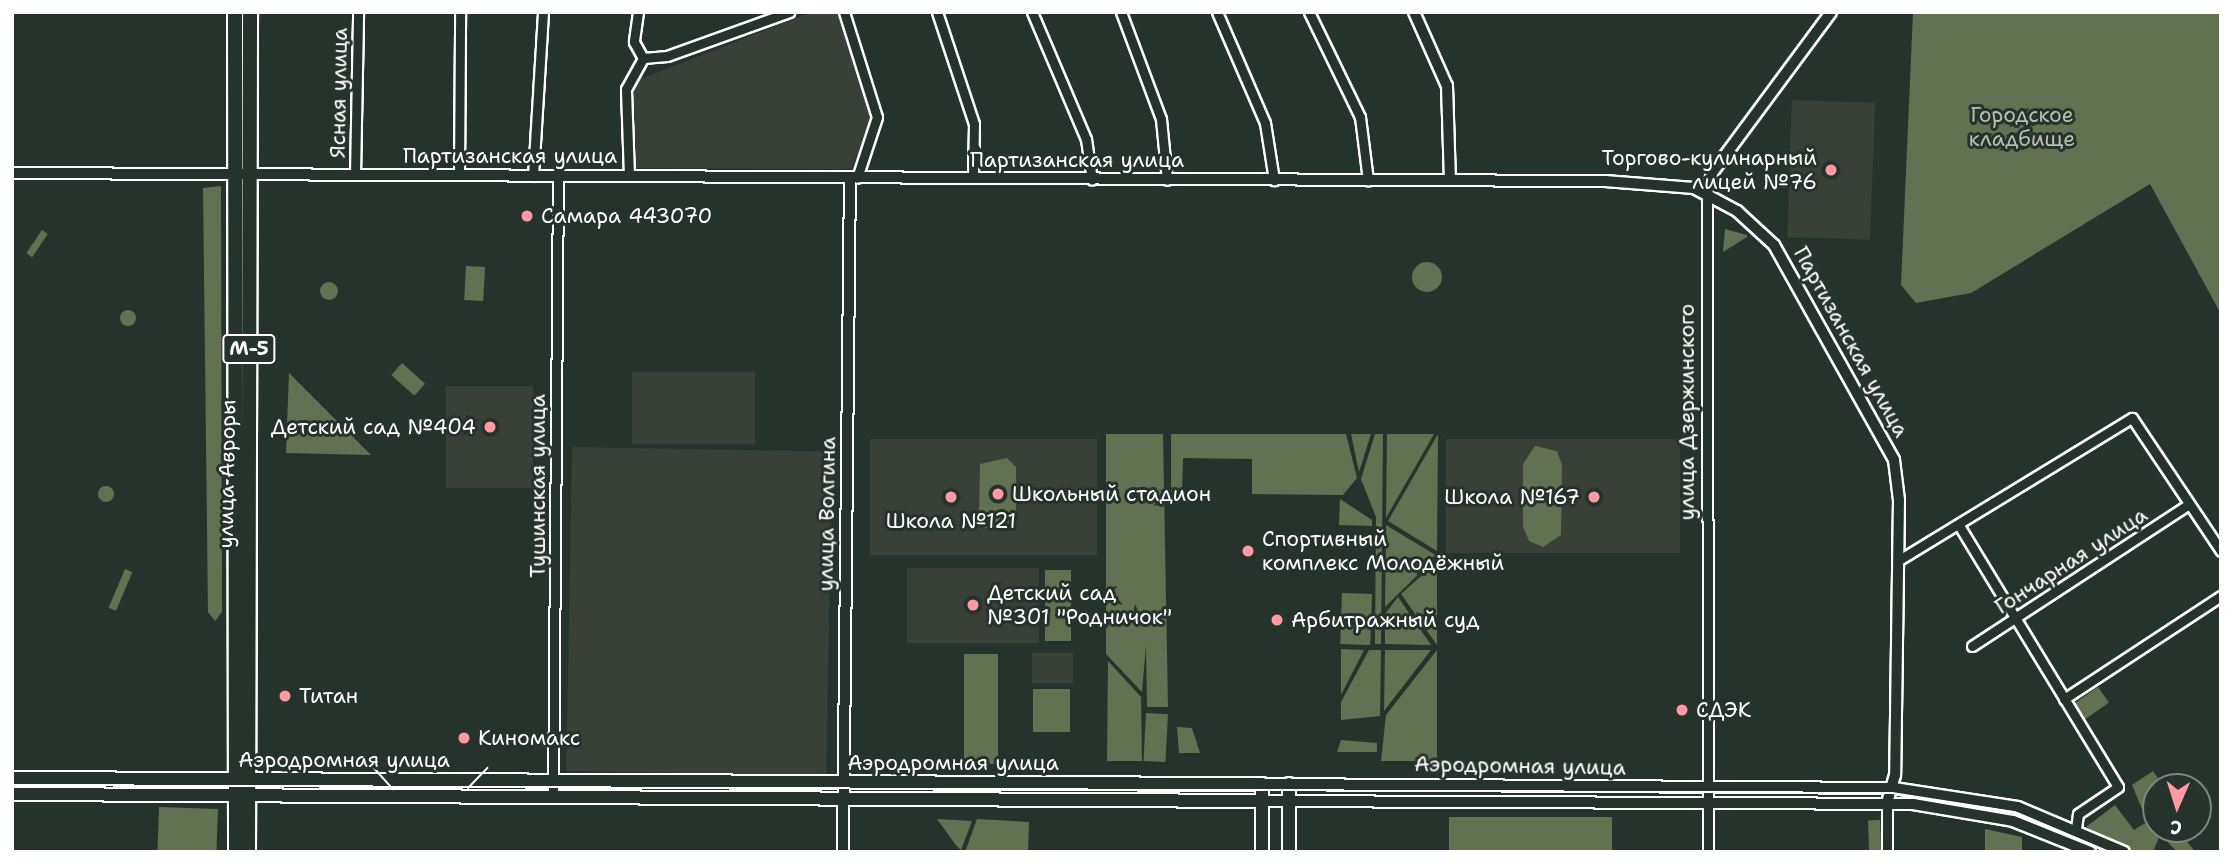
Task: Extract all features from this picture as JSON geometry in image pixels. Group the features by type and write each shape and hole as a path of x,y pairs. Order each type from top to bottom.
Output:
{"main road":[{"name":"улица Авроры","path":"235,12 234,174 242,778"},
{"name":"улица Авроры","path":"248,852 242,778 250,12"},
{"name":"Аэродромная улица","path":"12,778 1262,784"},
{"path":"1262,784 1262,852"},
{"path":"1289,784 1289,852"},
{"name":"Аэродромная улица","path":"12,794 1262,801"},
{"name":"улица Авроры","path":"236,852 242,796"}],"street":[{"name":"Ясная улица","path":"355,175 358,12"},
{"path":"459,175 460,12"},
{"path":"533,176 543,12"},
{"path":"638,12 634,42 643,58"},
{"path":"643,58 667,56 760,17 789,12"},
{"name":"улица Волгина","path":"843,852 854,177 877,117 844,12"},
{"path":"937,12 974,124 973,178"},
{"path":"1032,12 1086,139 1092,180"},
{"path":"1121,12 1161,119 1167,180"},
{"path":"1217,12 1265,123 1275,180"},
{"path":"1309,12 1360,117 1368,180"},
{"path":"1414,12 1447,86 1450,180"},
{"name":"улица Дзержинского","path":"1708,852 1707,193 1712,173 1831,12"},
{"path":"629,176 626,89 643,58"},
{"name":"Партизанская улица","path":"12,173 1667,181 1707,193 1774,244 1885,441 1898,480 1894,788 1887,803"},
{"name":"Тушинская улица","path":"554,797 558,176"},
{"path":"1899,560 1960,527 2132,418 2221,551"},
{"name":"Гончарная улица","path":"1972,646 2189,504"},
{"path":"1960,527 2018,617 2118,787 2078,814 2076,828"},
{"path":"2064,699 2221,596"},
{"name":"Аэродромная улица","path":"1262,784 1894,788"},
{"path":"1894,788 1983,799 2076,828 2124,852"},
{"name":"Аэродромная улица","path":"1262,801 1887,803"},
{"path":"1887,852 1887,803 2013,821 2090,852"}],"shaded area":[{"path":"812,12 839,12 872,117 851,169 636,168 633,82"},
{"name":"Торгово-кулинарный лицей №76","path":"1792,100 1875,103 1870,240 1787,237"},
{"path":"632,372 755,372 755,444 632,444"},
{"name":"Детский сад №404","path":"446,386 533,386 533,488 446,488"},
{"name":"Школа №121","path":"870,439 1097,439 1097,555 870,555"},
{"name":"Школа №167","path":"1446,439 1680,439 1680,553 1446,553"},
{"path":"572,447 832,452 826,775 566,771"},
{"name":"Детский сад №301 \"Родничок\"","path":"907,568 1039,568 1039,643 907,643"},
{"path":"1032,653 1073,653 1073,683 1032,683"}],"green space":[{"name":"Городское кладбище","path":"1913,12 2221,12 2221,314 2150,184 1971,293 1916,303 1901,285"},
{"path":"221,186 222,612 215,621 208,612 203,188"},
{"path":"1725,229 1747,235 1747,237 1723,252"},
{"path":"42,230 48,234 32,257 26,253"},
{"path":"1427,262 1433,263 1441,271 1441,283 1433,291 1427,292 1421,291 1413,283 1412,277 1413,271 1421,263"},
{"path":"466,266 485,267 483,301 464,300"},
{"path":"325,282 333,282 338,291 336,298 325,300 320,295 320,287"},
{"path":"125,310 131,310 136,318 134,324 125,326 120,321 120,315"},
{"path":"402,363 425,384 414,396 391,375"},
{"path":"289,373 371,455 286,453"},
{"path":"1106,434 1163,434 1168,707 1147,707 1146,646 1142,692 1106,654"},
{"path":"1171,434 1346,434 1357,478 1343,495 1252,494 1252,459 1183,458 1182,494 1171,494"},
{"path":"1351,434 1371,434 1359,472"},
{"path":"1375,434 1383,434 1381,644 1375,644 1376,517 1361,479"},
{"path":"1387,434 1434,434 1386,518"},
{"path":"1438,434 1437,551 1388,521"},
{"path":"1535,446 1557,451 1562,465 1561,535 1543,547 1529,541 1523,527 1523,464"},
{"name":"Школьный стадион","path":"1007,458 1016,467 1016,523 985,528 979,520 980,464"},
{"path":"106,486 114,494 106,502 98,494"},
{"path":"1340,499 1372,520 1372,526 1339,525"},
{"path":"1386,525 1437,556 1385,607"},
{"path":"1437,562 1437,645 1401,594"},
{"path":"125,569 132,572 116,611 109,608"},
{"path":"1045,570 1071,570 1071,641 1045,641"},
{"path":"1342,593 1372,594 1370,645 1340,644"},
{"path":"1398,597 1431,645 1385,644 1385,614"},
{"path":"1341,649 1364,650 1341,695"},
{"path":"1369,650 1381,650 1380,716 1341,720 1341,702"},
{"path":"1385,650 1431,650 1384,711"},
{"path":"1437,650 1437,761 1381,761 1386,715"},
{"path":"964,654 998,654 998,764 964,764"},
{"path":"1108,661 1141,697 1142,761 1107,761"},
{"path":"2098,687 2109,703 2083,721 2072,705"},
{"path":"1033,689 1070,689 1070,732 1033,732"},
{"path":"1146,713 1168,714 1165,762 1143,761"},
{"path":"1177,727 1192,728 1200,753 1179,753"},
{"path":"1341,740 1377,743 1377,752 1337,752"},
{"path":"2142,778 2142,809 2132,785"},
{"path":"2115,805 2134,830 2142,825 2142,843 2157,843 2153,852 2127,852 2086,827"},
{"path":"159,807 218,809 216,852 157,852"},
{"path":"1449,817 1612,817 1612,852 1449,852"},
{"path":"937,819 972,821 961,850 955,844"},
{"path":"977,819 1029,822 1028,852 965,852"},
{"path":"1868,820 1880,820 1881,852 1869,852"},
{"path":"1985,829 2022,837 2022,852 1985,852"},
{"path":"2169,843 2188,843 2195,852 2177,852"}],"tram line":[{"path":"373,767 393,789"},
{"path":"468,788 487,768"},
{"path":"12,785 1892,793 2014,812 2109,852"}],"place":[{"name":"Торгово-кулинарный лицей №76","path":"1831,170"},
{"name":"Самара 443070","path":"527,216"},
{"name":"Детский сад №404","path":"490,427"},
{"name":"Школьный стадион","path":"998,494"},
{"name":"Школа №121","path":"951,497"},
{"name":"Школа №167","path":"1594,497"},
{"name":"Спортивный комплекс Молодёжный","path":"1248,551"},
{"name":"Детский сад №301 \"Родничок\"","path":"973,605"},
{"name":"Арбитражный суд","path":"1277,620"},
{"name":"Титан","path":"285,696"},
{"name":"СДЭК","path":"1682,710"},
{"name":"Киномакс","path":"464,738"}]}
